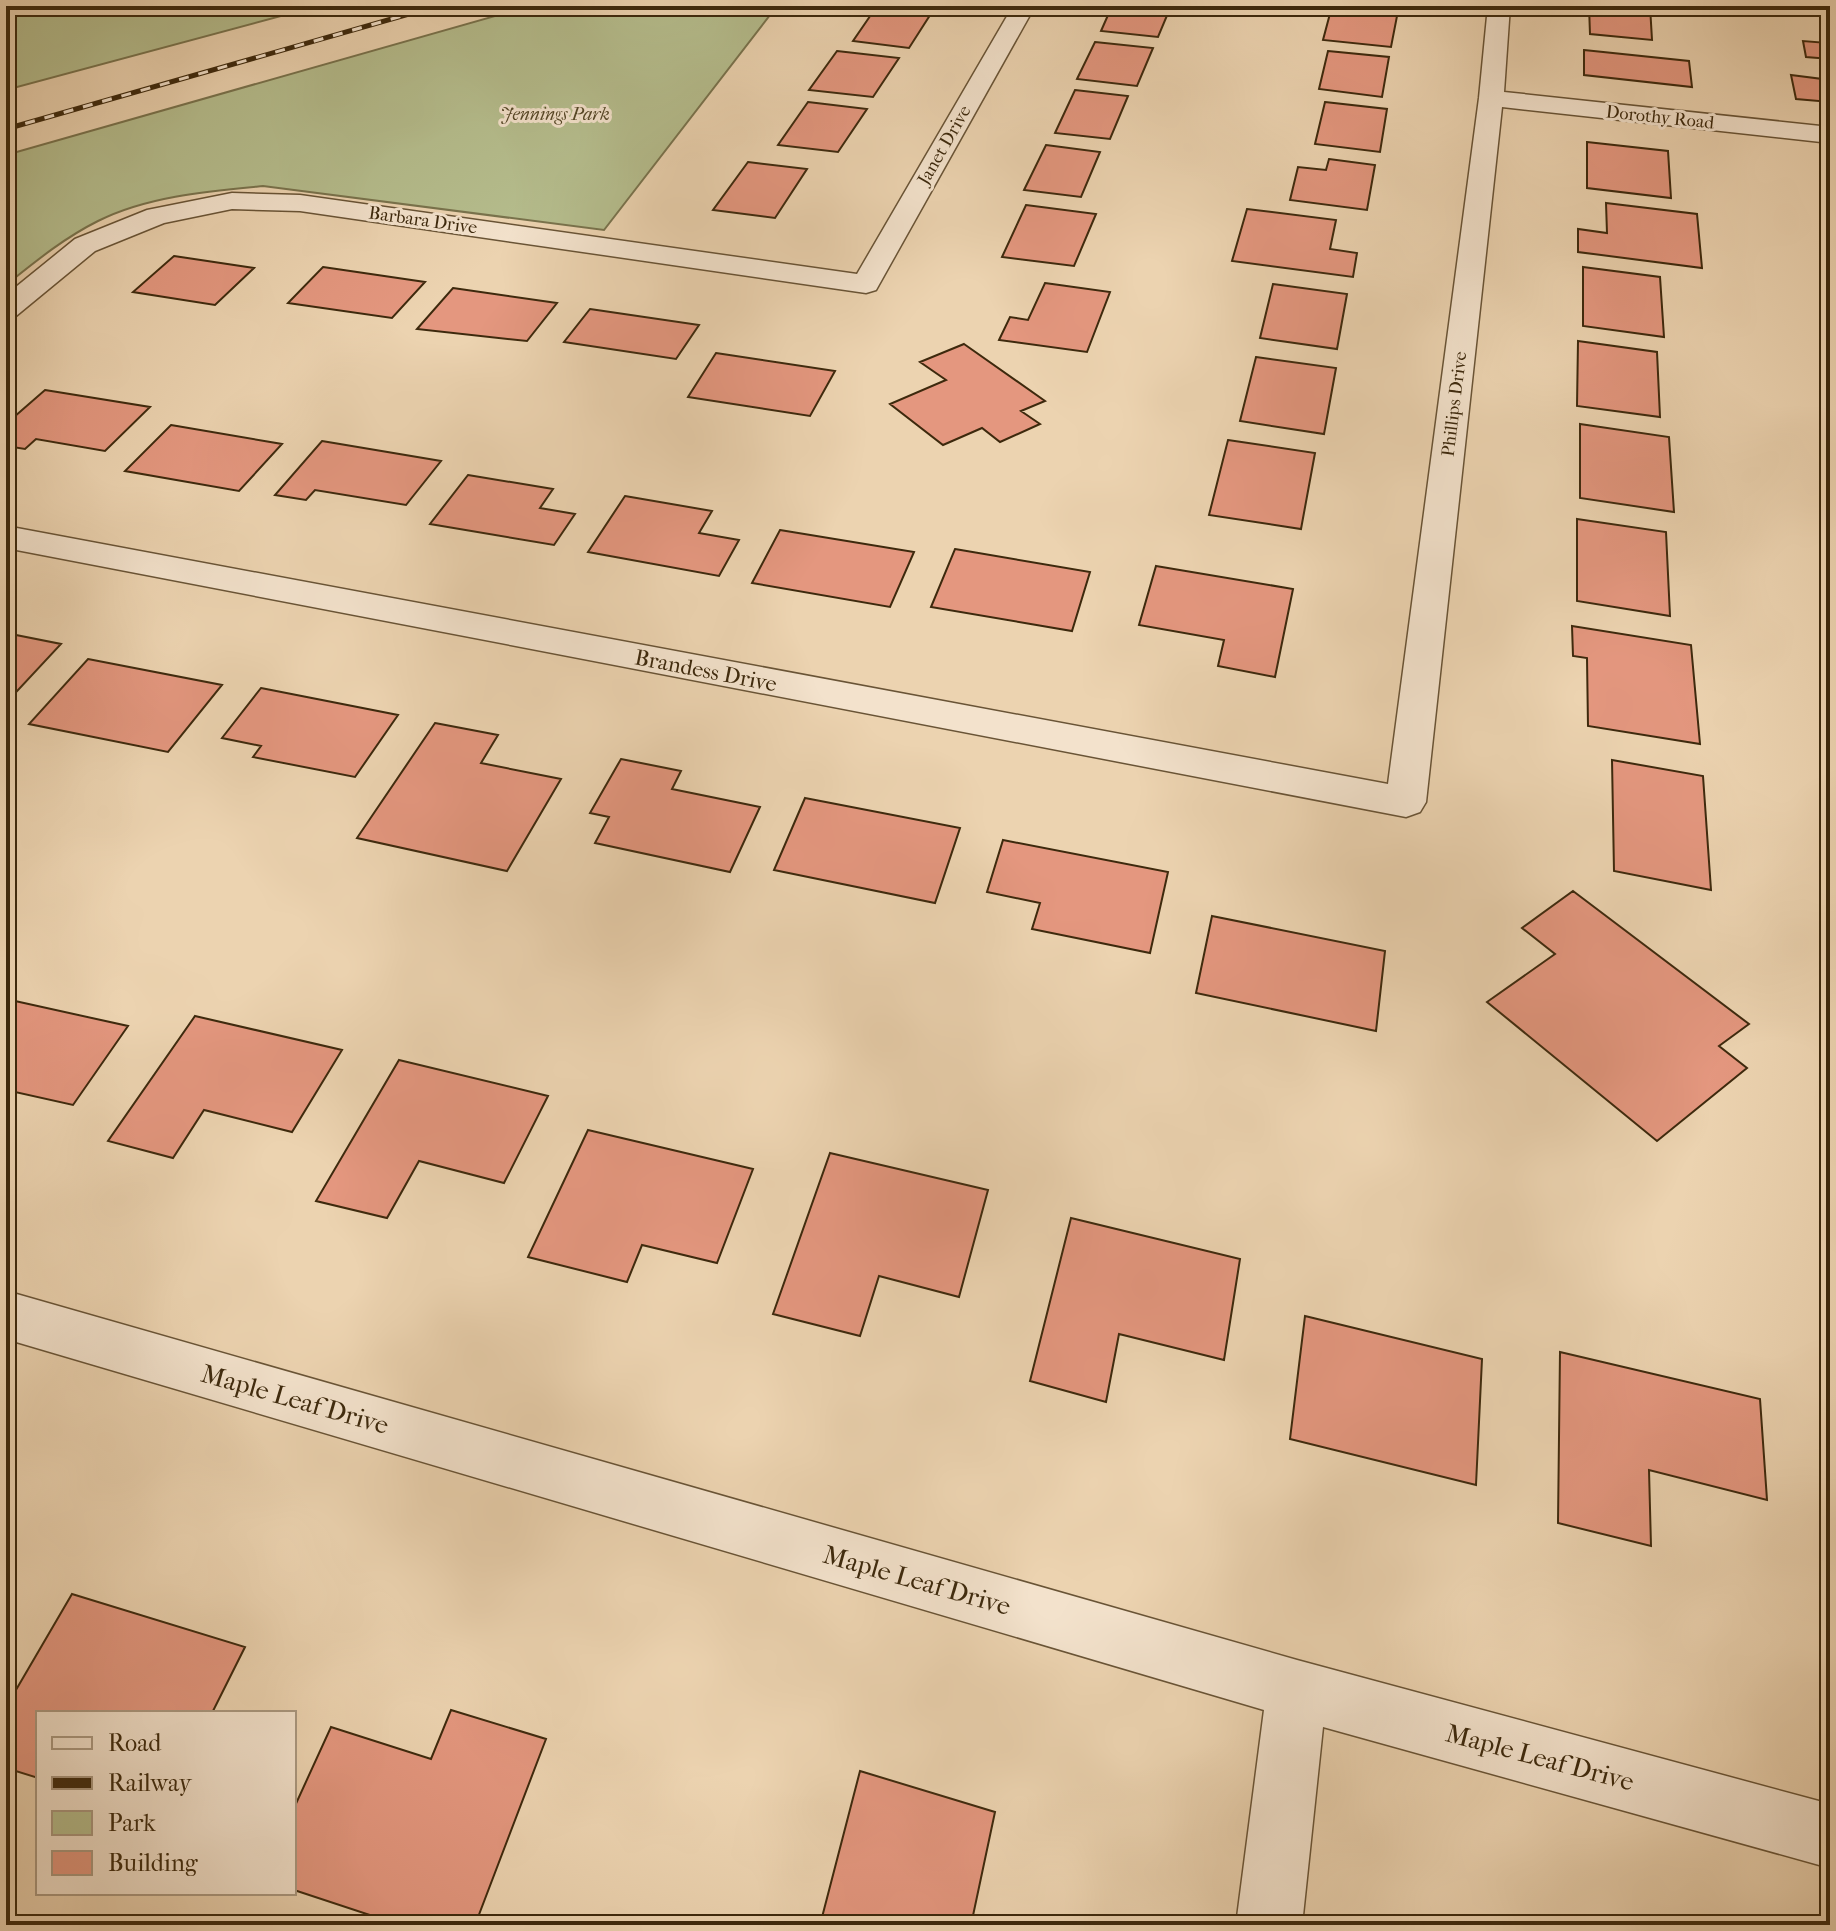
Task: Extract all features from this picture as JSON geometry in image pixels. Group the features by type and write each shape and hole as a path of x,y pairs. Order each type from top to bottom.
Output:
{"street":[{"name":"Janet Drive","path":"866,284 1024,6"},
{"name":"Phillips Drive","path":"1406,802 1491,98 1499,6"},
{"name":"Dorothy Road","path":"1491,98 1830,135"},
{"name":"Barbara Drive","path":"6,310 85,245 157,216 232,201 300,203 866,284"},
{"name":"Brandess Drive","path":"6,537 1406,802"},
{"name":"Maple Leaf Drive","path":"6,1315 1297,1690 1830,1836"},
{"path":"1269,1925 1297,1690"}],"green space":[{"path":"6,6 318,6 6,90"},
{"name":"Jennings Park","path":"530,6 777,6 604,230 263,186 179,196 117,213 62,242 6,285 6,155"}],"building":[{"path":"877,6 932,12 909,48 853,41"},
{"path":"1112,6 1171,6 1158,37 1101,31"},
{"path":"1332,6 1398,11 1391,47 1323,40"},
{"path":"1589,6 1650,6 1652,40 1590,34"},
{"path":"1782,6 1830,6 1830,14 1782,9"},
{"path":"1822,22 1830,23 1830,59 1806,57 1803,41 1827,43"},
{"path":"1095,42 1153,48 1137,86 1077,79"},
{"path":"1584,50 1689,61 1692,87 1584,75"},
{"path":"837,51 899,58 873,97 809,90"},
{"path":"1328,51 1389,57 1382,97 1319,89"},
{"path":"1791,75 1830,80 1830,102 1796,99"},
{"path":"1075,90 1128,96 1110,139 1055,133"},
{"path":"808,102 867,109 838,152 778,145"},
{"path":"1325,102 1387,109 1380,152 1315,144"},
{"path":"1587,142 1668,151 1671,198 1587,188"},
{"path":"1046,145 1100,152 1081,197 1024,190"},
{"path":"1329,159 1375,165 1367,210 1290,200 1298,167 1326,170"},
{"path":"748,162 807,169 775,218 713,210"},
{"path":"1606,203 1697,214 1702,268 1578,252 1578,229 1607,233"},
{"path":"1026,205 1096,214 1074,266 1002,257"},
{"path":"1247,209 1336,220 1330,249 1357,253 1353,277 1232,261"},
{"path":"174,256 254,268 215,305 133,292"},
{"path":"323,267 425,282 392,318 288,303"},
{"path":"1583,267 1660,277 1664,337 1583,326"},
{"path":"1045,283 1110,292 1087,352 999,340 1010,317 1028,320"},
{"path":"1273,284 1347,294 1337,349 1260,338"},
{"path":"453,288 557,303 527,341 417,329"},
{"path":"590,309 699,325 676,359 564,342"},
{"path":"1578,341 1657,352 1660,417 1577,406"},
{"path":"964,344 1045,401 1021,411 1040,424 1000,442 982,428 943,445 890,404 946,380 920,362"},
{"path":"716,353 835,371 810,416 688,397"},
{"path":"1256,357 1336,368 1324,434 1240,421"},
{"path":"45,390 150,407 105,451 36,439 25,449 6,446 6,424"},
{"path":"1580,424 1669,437 1674,512 1580,498"},
{"path":"171,425 282,444 239,491 125,471"},
{"path":"1228,440 1315,453 1301,529 1209,515"},
{"path":"322,441 441,461 406,505 315,490 306,500 275,495"},
{"path":"468,475 553,489 540,508 575,514 554,545 430,524"},
{"path":"625,496 712,511 699,533 739,540 719,576 588,552"},
{"path":"1577,519 1666,532 1670,616 1577,601"},
{"path":"780,530 914,552 890,607 752,583"},
{"path":"955,549 1090,572 1072,631 931,607"},
{"path":"1156,566 1293,589 1275,677 1218,666 1224,640 1139,625"},
{"path":"1572,626 1691,645 1700,744 1588,726 1587,658 1573,656"},
{"path":"6,633 61,644 6,703"},
{"path":"88,659 222,685 168,752 29,724"},
{"path":"261,688 398,715 355,777 253,757 261,746 222,738"},
{"path":"435,723 498,735 481,763 561,779 507,871 357,838"},
{"path":"621,759 681,771 672,789 760,807 730,872 595,843 609,817 590,813"},
{"path":"1612,760 1703,776 1711,890 1614,871"},
{"path":"805,798 960,828 935,903 774,870"},
{"path":"1003,840 1168,872 1150,953 1032,929 1040,903 987,892"},
{"path":"1573,891 1749,1024 1719,1046 1747,1068 1657,1141 1487,1002 1555,954 1522,928"},
{"path":"1212,916 1385,951 1376,1031 1196,993"},
{"path":"6,999 128,1026 73,1105 6,1090"},
{"path":"195,1016 342,1050 292,1132 204,1110 173,1158 108,1141"},
{"path":"399,1060 548,1096 504,1183 419,1161 387,1218 316,1201"},
{"path":"588,1130 753,1169 717,1263 642,1245 627,1282 528,1257"},
{"path":"830,1153 988,1190 959,1297 879,1276 860,1336 773,1314"},
{"path":"1071,1218 1240,1259 1224,1360 1119,1334 1106,1402 1030,1381"},
{"path":"1305,1316 1482,1359 1476,1485 1290,1439"},
{"path":"1560,1352 1760,1399 1767,1500 1649,1470 1651,1546 1558,1523"},
{"path":"1823,1419 1830,1421 1830,1487"},
{"path":"72,1594 245,1647 213,1711 36,1711 36,1777 6,1768 6,1707"},
{"path":"451,1710 546,1739 475,1925 400,1925 296,1891 296,1804 331,1727 431,1759"},
{"path":"860,1771 995,1812 971,1925 820,1925"}],"railway":[{"path":"6,129 437,6"}]}
